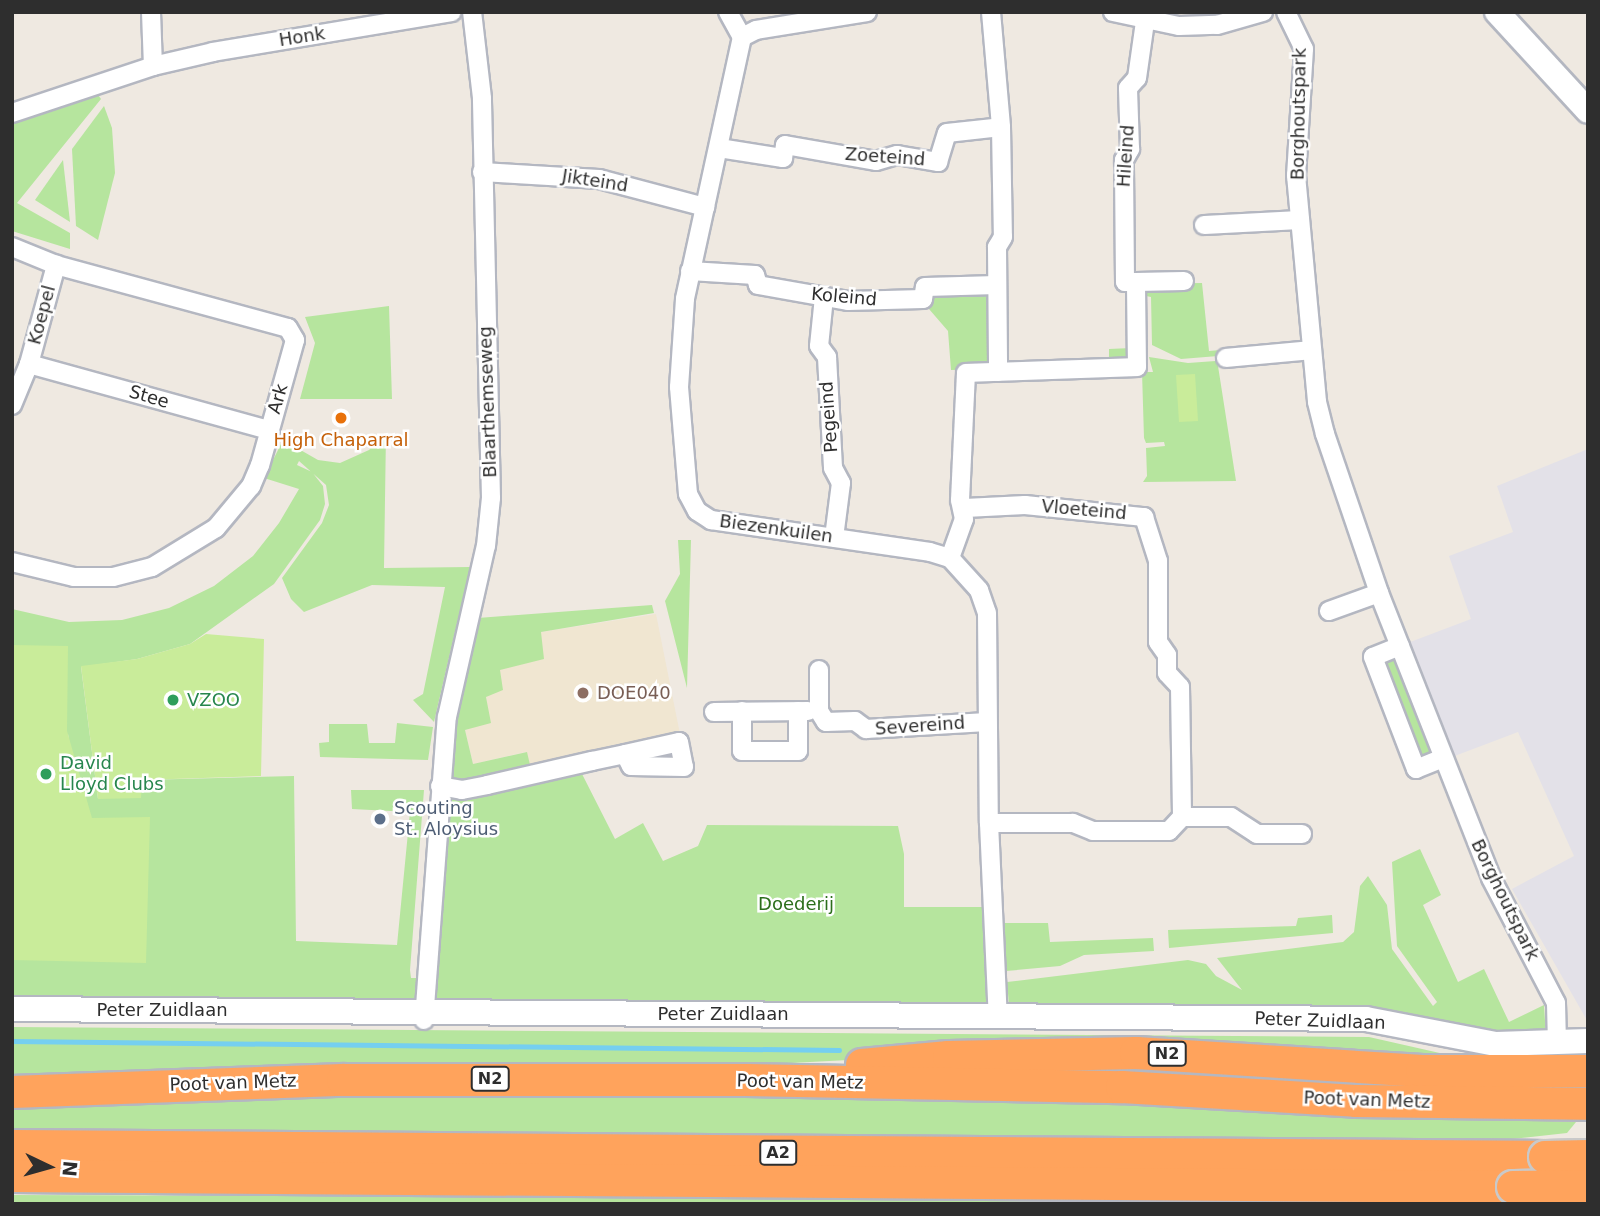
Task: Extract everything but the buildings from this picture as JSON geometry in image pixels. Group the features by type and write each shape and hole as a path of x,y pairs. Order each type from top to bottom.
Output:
{"highway":[{"name":"N2","path":"747,1080 801,1069 949,1057 1108,1053 1422,1071 1588,1071"},
{"name":"Poot van Metz","path":"12,1092 343,1080 747,1080 1122,1087 1368,1101 1588,1104"},
{"name":"A2","path":"12,1146 1588,1156"},
{"name":"A2","path":"12,1176 1520,1196 1588,1186"}],"street":[{"path":"151,12 153,66"},
{"name":"Honk","path":"12,113 153,66 452,12"},
{"name":"Blaarthemseweg","path":"425,1014 447,717 486,546 491,498 481,172 482,98 472,12"},
{"path":"728,12 742,37 756,30 867,12"},
{"path":"991,12 1001,127 1003,237 997,247 998,372"},
{"path":"1113,12 1145,22 1217,25 1263,12"},
{"name":"Borghoutspark","path":"1286,12 1304,49 1295,152 1312,349 1325,434 1379,593 1491,878 1556,1003 1557,1042"},
{"path":"1498,13 1588,111"},
{"name":"Hileind","path":"947,375 1137,367 1136,282 1125,282 1124,160 1129,149 1128,88 1137,78 1145,22"},
{"name":"Biezenkuilen","path":"742,37 690,271 679,387 688,494 697,510 711,520 950,558"},
{"name":"Zoeteind","path":"719,148 783,158 785,145 876,161 897,155 938,162 947,133 1001,127"},
{"name":"Jikteind","path":"481,172 599,178 705,207"},
{"path":"1204,225 1300,220"},
{"name":"Ark","path":"12,247 56,265 288,328 295,340 251,486 237,506 192,546 152,567 113,577 74,577 12,562"},
{"name":"Koepel","path":"12,405 29,364 56,265"},
{"name":"Koleind","path":"690,271 755,275 758,285 824,297 923,299 925,287 998,285"},
{"path":"1136,282 1184,281"},
{"name":"Pegeind","path":"824,297 819,346 827,358 833,468 841,482 834,538"},
{"path":"1226,358 1312,349"},
{"name":"Stee","path":"29,364 270,430"},
{"path":"965,373 960,500 965,508 950,558 979,590 986,613 989,823 998,1013"},
{"name":"Vloeteind","path":"965,508 1025,505 1144,517 1158,561 1158,642 1167,655 1167,673 1180,687 1182,817"},
{"path":"1329,611 1379,593"},
{"path":"1400,646 1373,657 1416,769 1443,758"},
{"path":"819,670 819,711"},
{"path":"742,711 742,751 798,751 798,711"},
{"name":"Severeind","path":"714,712 819,711 826,722 855,721 866,729 987,722"},
{"path":"440,786 462,790 625,754"},
{"path":"989,823 1073,823 1093,831 1169,831 1182,817 1231,817 1257,834 1302,834"},
{"name":"Peter Zuidlaan","path":"12,1009 354,1012 377,1018 425,1014 468,1020 495,1013 998,1013 1366,1020 1468,1041 1588,1041"},
{"path":"1520,1196 1588,1148"},
{"path":"1581,1204 1588,1197"}],"shaded area":[{"path":"1588,449 1588,1022 1512,889 1574,856 1518,732 1452,757 1405,644 1471,619 1449,556 1513,532 1497,486"},
{"name":"DOE040","path":"656,614 680,734 531,769 526,752 473,764 465,730 490,722 486,697 499,670 541,632"}],"green space":[{"path":"96,92 101,99 17,203 70,233 70,249 12,231 12,122"},
{"path":"104,106 112,128 115,173 98,240 76,226 72,149"},
{"path":"63,160 70,222 35,200"},
{"path":"1202,283 1209,351 1243,348 1243,354 1181,359 1152,345 1151,297 1141,295 1141,284"},
{"path":"986,293 993,299 994,358 989,359 989,369 951,370 948,331 929,309 929,294"},
{"path":"389,306 392,399 300,399 315,343 305,317"},
{"path":"1131,348 1131,357 1117,358 1117,364 1109,364 1109,349"},
{"path":"1149,357 1188,363 1243,359 1244,364 1218,366 1236,481 1143,482 1147,476 1146,448 1165,446 1164,442 1146,443 1144,438 1142,372 1153,372"},
{"path":"1195,374 1198,421 1179,422 1176,375"},
{"path":"386,433 384,568 470,567 434,722 413,700 423,694 445,587 372,585 304,612 291,599 282,578 322,523 329,505 326,485 313,474 323,486 325,504 320,520 274,584 190,644 137,659 81,667 98,799 142,780 294,776 296,941 397,945 410,812 352,809 351,790 424,790 410,970 411,978 422,978 419,996 411,1005 12,1003 12,957 83,827 68,734 60,734 12,657 12,609 69,622 122,620 169,608 214,586 253,556 279,523 299,489 264,478 283,440 318,460 340,463 369,450","holes":["299,461 311,471 297,465"]},
{"path":"678,540 691,540 687,688 665,601 680,574"},
{"path":"652,605 654,613 541,632 544,659 500,670 503,690 486,697 491,723 465,730 473,764 527,752 531,769 454,786 448,782 456,716 478,618"},
{"name":"VZOO","path":"206,634 264,639 261,776 142,780 141,798 98,799 81,666 137,659 190,644"},
{"name":"David Lloyd Clubs","path":"12,645 68,646 67,731 92,818 150,817 146,963 12,960"},
{"path":"1396,657 1433,753 1418,759 1381,660"},
{"path":"397,723 433,727 428,760 320,757 319,743 329,742 329,724 367,724 369,743 395,743"},
{"name":"Doederij","path":"581,772 615,839 643,823 663,861 698,846 707,825 898,826 904,854 904,907 984,907 989,1005 439,1005 432,983 447,794"},
{"path":"1420,849 1441,895 1423,905 1458,982 1484,969 1509,1022 1544,1005 1546,1037 1009,1005 1007,982 1188,960 1206,964 1216,976 1242,990 1217,958 1343,942 1354,932 1360,886 1368,876 1387,905 1392,949 1433,1006 1437,1002 1397,946 1392,862"},
{"path":"1332,915 1333,933 1169,948 1168,930 1296,926 1298,918"},
{"path":"1004,923 1048,923 1050,942 1153,938 1154,951 1084,955 1060,966 1006,971"},
{"path":"12,1027 1369,1037 1453,1056 1002,1052 731,1066 403,1062 12,1085"},
{"path":"445,1094 1022,1100 1576,1122 1567,1133 1493,1141 12,1129 12,1108"},
{"path":"12,1195 726,1197 1215,1204 12,1204"}],"waterway":[{"path":"12,1041 839,1050"}],"place":[{"name":"High Chaparral","path":"341,418"},
{"name":"DOE040","path":"583,693"},
{"name":"VZOO","path":"173,700"},
{"name":"David Lloyd Clubs","path":"46,774"},
{"name":"Scouting St. Aloysius","path":"380,819"}]}
